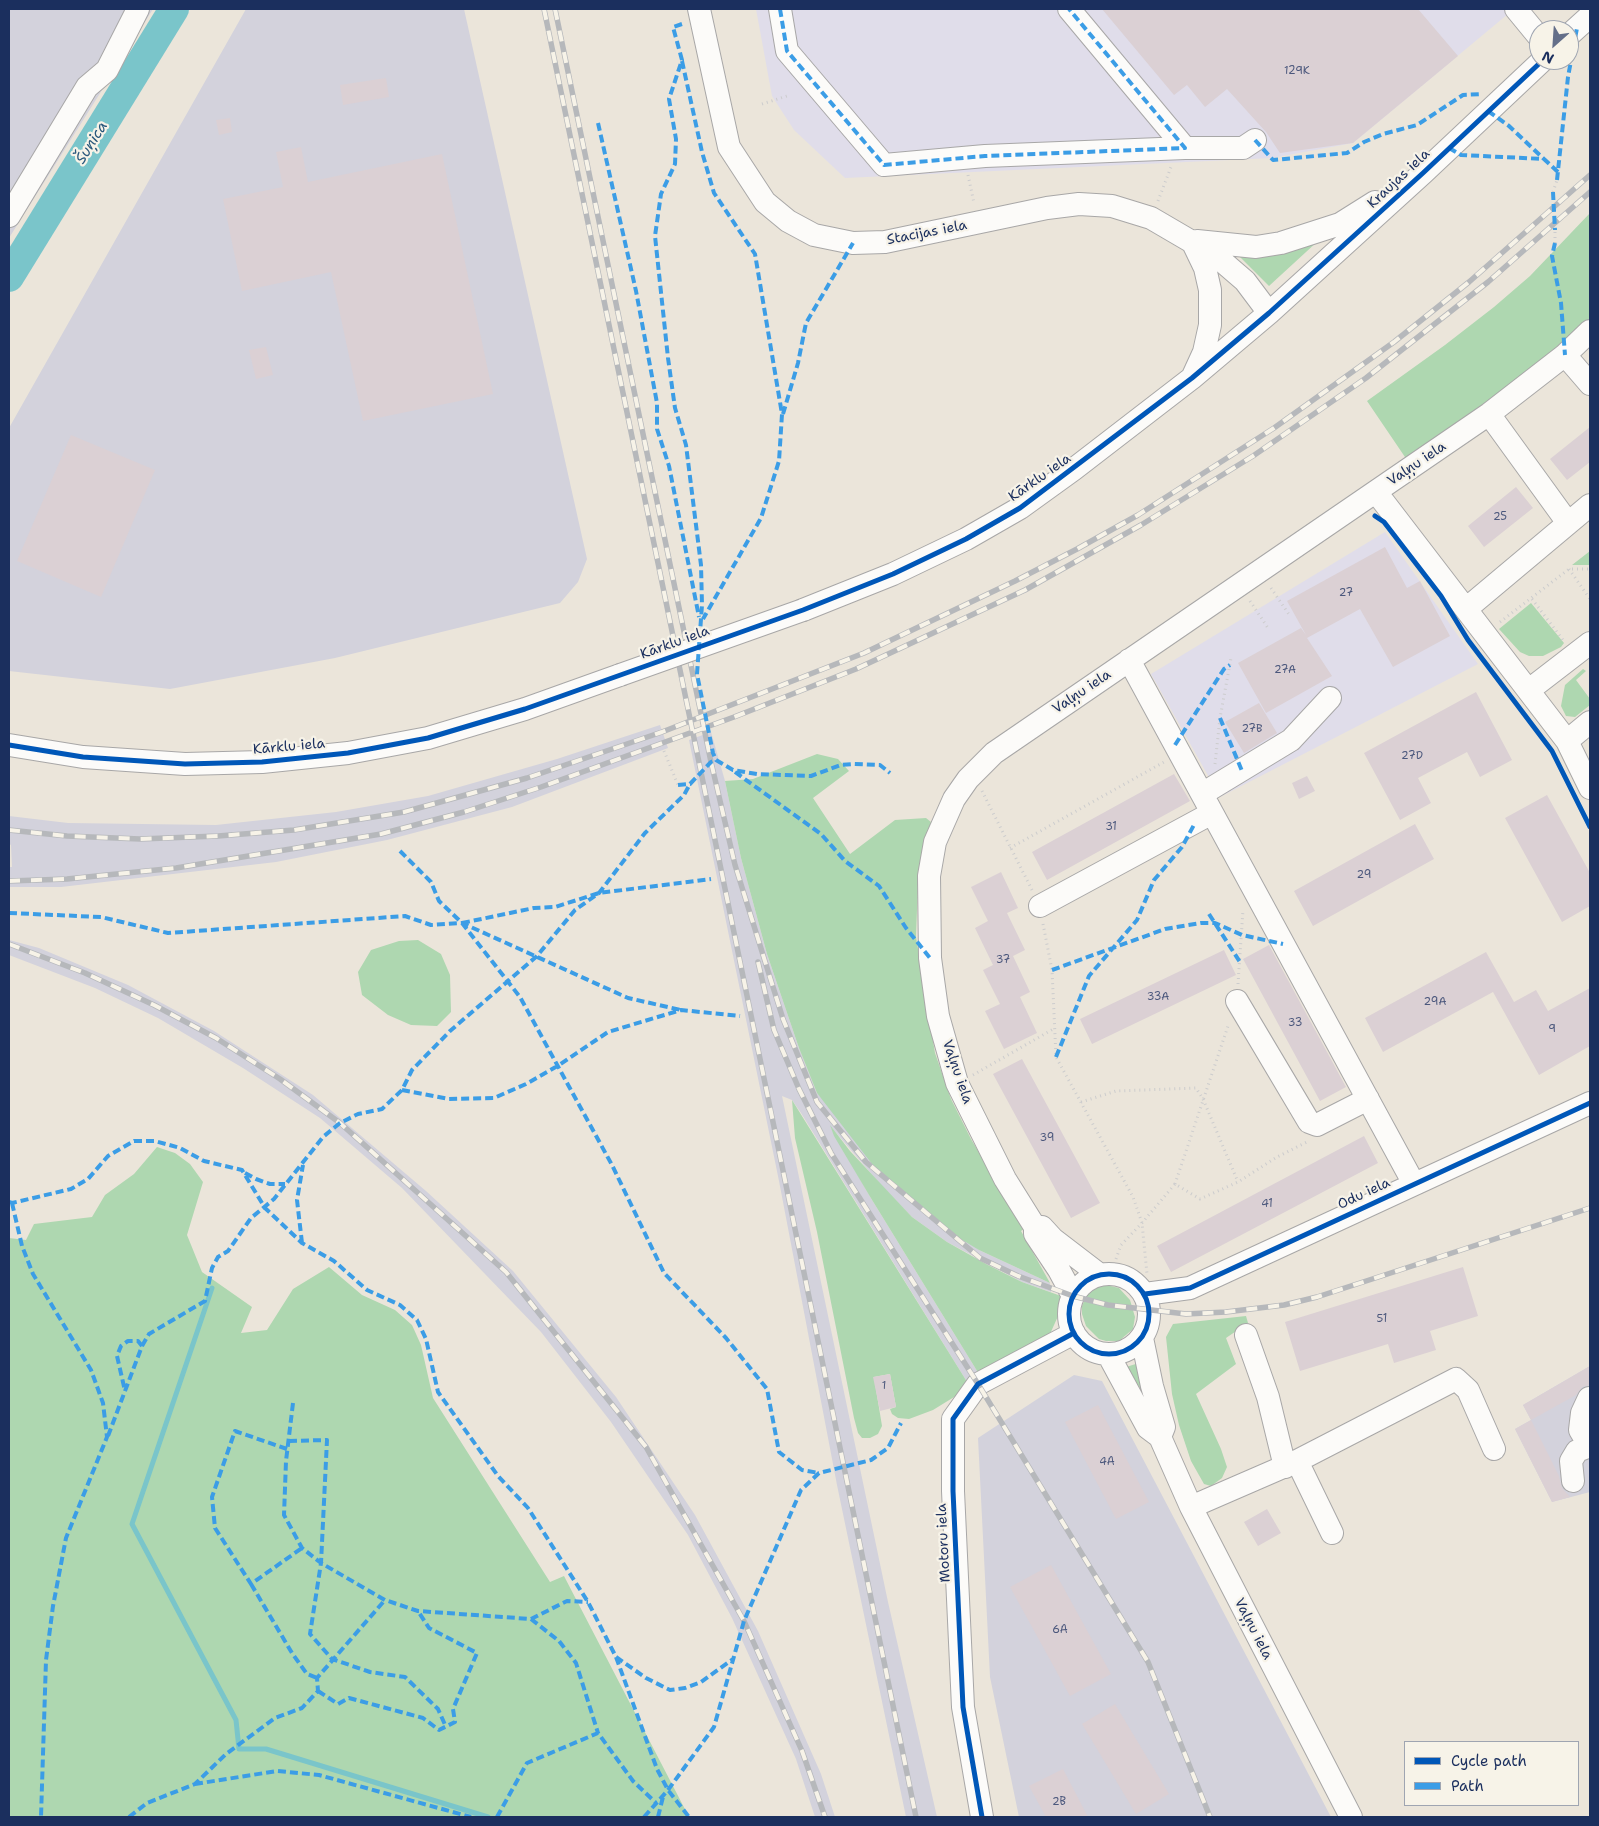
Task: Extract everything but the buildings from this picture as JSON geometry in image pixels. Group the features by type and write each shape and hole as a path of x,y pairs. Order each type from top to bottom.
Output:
{"street":[{"path":"9,216 87,87 107,70 138,9"},
{"name":"Stacijas iela","path":"699,9 729,148 765,202 788,221 814,235 853,243 885,242 1047,208 1079,204 1112,206 1152,218 1216,256 1245,281 1268,313"},
{"path":"780,9 787,51 884,165 985,156 1185,148 1243,148 1255,140"},
{"path":"1069,9 1185,148"},
{"path":"1516,9 1529,24"},
{"path":"1579,26 1590,16"},
{"name":"Kraujas iela","path":"1268,313 1423,173 1531,70"},
{"path":"1192,241 1256,247 1281,243 1340,224 1423,173"},
{"path":"1192,241 1205,268 1210,299 1210,325 1204,352 1192,378"},
{"name":"Kārklu iela","path":"9,745 84,757 184,764 262,762 348,752 428,738 524,709 803,610 893,574 966,539 1020,508 1192,378 1268,313"},
{"name":"Vaļņu iela","path":"1073,1296 1059,1270 1035,1234 1035,1227 1001,1171 957,1083 938,1016 930,958 929,876 935,842 942,822 954,799 968,779 994,753 1129,660 1382,500 1590,331"},
{"path":"1564,354 1590,384"},
{"path":"1489,414 1568,523"},
{"path":"1382,500 1567,740 1590,788"},
{"path":"1466,609 1590,505"},
{"path":"1529,690 1583,649"},
{"path":"1129,660 1180,754 1207,791 1212,813 1414,1184"},
{"path":"1207,791 1291,740 1330,698"},
{"path":"1567,740 1590,722"},
{"path":"1040,906 1212,813"},
{"path":"1237,1000 1309,1122 1318,1124 1368,1099"},
{"name":"Odu iela","path":"1146,1284 1190,1288 1590,1103"},
{"path":"1035,1227 1042,1227 1054,1239 1100,1275"},
{"path":"1113,1274 1126,1277 1136,1284 1146,1284 1149,1320 1142,1338 1132,1347 1121,1353 1094,1352 1082,1344 1074,1333 1070,1321 1069,1308 1073,1296 1089,1279 1100,1275 1113,1274"},
{"name":"Motoru iela","path":"982,1817 963,1707 953,1490 953,1418 978,1384 1074,1333"},
{"path":"1246,1335 1291,1464 1332,1533"},
{"path":"1108,1354 1148,1428 1160,1438 1164,1426 1152,1386 1142,1338"},
{"path":"1191,1507 1291,1464 1456,1379 1468,1390 1494,1449"},
{"path":"1573,1480 1571,1462 1577,1450 1590,1446 1580,1430 1582,1413 1590,1398"},
{"name":"Vaļņu iela","path":"1160,1438 1191,1507 1351,1817"}],"path":[{"path":"762,104 787,96"},
{"path":"1553,192 1557,180"},
{"path":"1159,200 1166,183"},
{"path":"971,187 974,203"},
{"path":"1555,243 1556,230"},
{"path":"1485,633 1569,569 1590,569"},
{"path":"1569,569 1590,599"},
{"path":"1271,588 1290,616"},
{"path":"1532,599 1583,649"},
{"path":"1250,601 1268,628"},
{"path":"1207,791 1231,658"},
{"path":"664,751 678,785"},
{"path":"1010,848 1180,754"},
{"path":"980,789 1040,906 1052,970 1056,1057 1133,1197 1142,1224 1146,1284"},
{"path":"1116,1259 1121,1245 1142,1224 1175,1184 1237,1000 1243,909"},
{"path":"971,1077 1055,1028"},
{"path":"1081,1102 1116,1091 1196,1088 1203,1099 1238,1182"},
{"path":"1175,1184 1200,1199 1238,1182 1277,1157 1320,1136 1318,1124"}],"shaded area":[{"path":"9,9 153,9 9,238"},
{"path":"246,9 464,9 587,559 578,582 560,603 335,658 170,689 9,671 9,428"},
{"path":"756,9 1504,9 1508,14 1353,143 1272,158 845,178 794,130 772,96"},
{"path":"1385,532 1478,664 1220,797 1151,674"},
{"path":"660,725 668,748 512,807 387,840 276,862 61,887 9,887 9,867 12,867 11,845 9,844 9,816 68,823 216,825 336,812 428,796 557,759"},
{"path":"711,732 725,781 741,858 767,954 799,1048 817,1093 979,1250 1050,1283 1051,1292 1022,1282 947,1242 912,1217 881,1185 831,1127 869,1195 982,1379 969,1385 801,1113 792,1100 782,1096 888,1602 937,1817 906,1817 837,1485 779,1181 689,740"},
{"path":"9,940 39,948 128,985 214,1031 313,1095 426,1191 513,1271 616,1397 695,1515 758,1631 821,1774 835,1817 815,1817 796,1759 732,1618 688,1535 611,1422 541,1332 402,1188 320,1118 243,1068 158,1018 95,988 9,955"},
{"path":"1590,1366 1590,1492 1552,1502 1515,1429 1531,1420 1523,1405"},
{"path":"1074,1375 1102,1381 1331,1817 1019,1817 990,1677 978,1438"}],"green space":[{"path":"1590,213 1590,319 1560,347 1472,416 1407,460 1367,401 1494,307 1530,276"},
{"path":"1318,241 1269,286 1240,257 1241,255"},
{"path":"1590,551 1590,565 1572,565"},
{"path":"1531,603 1564,643 1561,647 1543,656 1529,656 1520,652 1499,629"},
{"path":"1583,669 1586,671 1576,680 1590,699 1590,705 1575,717 1566,716 1561,706 1565,685"},
{"path":"817,754 838,759 849,771 813,798 850,854 895,820 926,818 931,822 924,841 918,882 916,937 935,1053 951,1099 971,1139 1024,1229 1021,1231 1050,1283 979,1250 949,1232 916,1206 879,1173 817,1093 799,1048 767,954 741,858 725,781 753,779"},
{"path":"418,940 441,954 450,975 451,1012 437,1026 411,1025 388,1015 362,995 358,972 371,950 399,941"},
{"path":"792,1100 969,1385 959,1394 933,1410 909,1419 898,1418 892,1414 890,1409 896,1407 890,1374 874,1377 882,1426 878,1434 870,1438 862,1438 858,1433 854,1418 817,1232 795,1138"},
{"path":"830,1125 850,1151 912,1217 947,1242 988,1265 1022,1282 1061,1296 1063,1305 1050,1334 982,1379 869,1195 834,1136"},
{"path":"157,1147 175,1153 190,1164 203,1182 187,1235 202,1272 252,1307 241,1333 267,1330 293,1289 329,1267 362,1295 395,1310 412,1325 421,1345 433,1398 550,1582 564,1576 689,1817 9,1817 9,1238 26,1240 34,1224 92,1217 105,1195 134,1174"},
{"path":"1106,1285 1119,1288 1130,1300 1135,1317 1133,1329 1119,1341 1099,1339 1086,1326 1082,1314 1082,1306 1088,1293 1095,1286"},
{"path":"1246,1316 1248,1323 1226,1338 1236,1364 1196,1394 1221,1449 1227,1467 1222,1478 1211,1486 1204,1484 1191,1461 1179,1425 1172,1394 1166,1337 1173,1324"},
{"path":"1139,1363 1142,1391 1126,1367"}],"waterway":[{"name":"Šuņica","path":"9,277 174,9"},
{"path":"212,1288 132,1524 236,1720 239,1749 266,1749 488,1817"}],"railway":[{"path":"544,9 916,1817"},
{"path":"555,9 711,762 735,865 783,1019 817,1102 866,1162 980,1258 1018,1276 1073,1296 1108,1305 1186,1314 1226,1312 1284,1305 1317,1297 1590,1208"},
{"path":"9,830 67,836 140,839 218,836 294,830 404,812 527,778 662,732 864,653 1015,581 1077,549 1138,515 1274,428 1394,342 1469,282 1590,175"},
{"path":"9,881 67,879 176,868 381,834 464,812 541,787 734,717 856,669 1025,590 1141,525 1253,456 1366,378 1488,282 1590,192"},
{"path":"9,944 85,973 154,1005 216,1038 280,1079 340,1123 506,1272 646,1447 744,1621 802,1751 825,1817"},
{"path":"758,962 774,1030 799,1089 831,1153 978,1384 1148,1662 1210,1817"}],"marked path":[{"path":"780,9 787,51 884,165 985,156 1185,148 1069,9"},
{"path":"682,24 673,27 682,60 669,99 676,139 675,164 661,194 655,236 668,358 675,408 686,445 701,565 702,605 697,674 713,753 716,760 733,770 757,774 811,776 841,765 854,764 880,765 890,773"},
{"path":"682,61 702,152 714,193 755,254 782,414 779,461 761,518 703,619"},
{"path":"1557,180 1569,70"},
{"path":"1255,140 1273,160 1347,153 1364,142 1383,134 1417,125 1463,95 1482,94"},
{"path":"1488,111 1509,126 1544,159"},
{"path":"598,123 636,291 657,403 657,429 669,466 699,617"},
{"path":"1449,148 1461,155 1544,159 1558,172"},
{"path":"1553,192 1555,230"},
{"path":"783,414 798,363 806,323 853,243"},
{"path":"1555,243 1552,256 1561,303 1565,355"},
{"path":"1175,745 1224,669 1230,665"},
{"path":"1220,718 1242,771"},
{"path":"678,785 690,784 711,762 716,760"},
{"path":"735,772 821,834 845,861 879,886 906,928 930,958"},
{"path":"142,1346 149,1334 205,1301 212,1268 218,1257 228,1251 251,1218 274,1199 323,1137 340,1123 358,1114 382,1109 402,1090 412,1070 450,1031 537,956 575,910 599,893 645,833 684,795 690,784"},
{"path":"1056,1057 1089,976 1137,920 1154,880 1182,847 1195,823"},
{"path":"400,851 431,882 439,901 462,923 520,997 612,1165 664,1273 726,1338 767,1389 779,1452 802,1470 819,1473"},
{"path":"462,923 534,908 555,907 599,893 711,879"},
{"path":"9,913 101,917 168,933 405,916 431,925 462,923 628,998 681,1010"},
{"path":"1209,914 1240,962"},
{"path":"1052,970 1165,929 1201,923 1215,923 1242,935 1283,944"},
{"path":"402,1090 449,1099 494,1098 526,1084 559,1065 608,1032 681,1010 740,1016"},
{"path":"9,1202 12,1203 71,1189 88,1179 108,1156 134,1141 155,1141 180,1148 204,1161 242,1170 265,1208 302,1243 334,1261 367,1290 400,1305 417,1320 426,1339 438,1392 498,1476 528,1508 588,1602 616,1657 657,1769 668,1790 689,1817"},
{"path":"302,1243 297,1200 303,1165"},
{"path":"245,1173 270,1184 285,1184"},
{"path":"12,1203 22,1246 33,1274 91,1370 103,1403 107,1437 66,1538 53,1606 46,1660 41,1817"},
{"path":"108,1436 142,1346 138,1341 128,1341 121,1346 117,1356 125,1391"},
{"path":"293,1403 286,1461 284,1515 302,1548 321,1563 385,1600 418,1611 531,1619 567,1601 588,1602"},
{"path":"644,1817 668,1790 714,1727 744,1621 801,1490 819,1473 871,1460 888,1448 901,1423"},
{"path":"287,1449 235,1431 212,1497 215,1528 251,1584 302,1548"},
{"path":"289,1441 327,1440 321,1563 310,1634 332,1659 370,1672 405,1677 438,1709 446,1727"},
{"path":"251,1584 292,1653 307,1674 317,1678"},
{"path":"129,1817 147,1803 195,1784 226,1754 275,1718 302,1708 318,1691 317,1678 385,1600"},
{"path":"318,1691 338,1704 349,1698 423,1718 439,1730 455,1722 453,1709 477,1653 429,1628 418,1611"},
{"path":"531,1619 559,1641 576,1663 598,1733"},
{"path":"616,1657 646,1678 670,1690 685,1688 701,1682 733,1659"},
{"path":"497,1817 527,1763 598,1733 633,1781 656,1803"},
{"path":"195,1784 277,1771 319,1775 471,1817"},
{"path":"658,1817 663,1797"}],"cycle path":[{"path":"9,745 83,757 185,764 262,762 348,753 428,738 525,709 803,610 893,574 966,539 1020,508 1192,378 1269,313 1423,173 1532,70"},
{"path":"1375,516 1384,522 1441,596 1468,640 1552,751 1590,827"},
{"path":"1145,1294 1190,1288 1590,1103"},
{"path":"1109,1274 1124,1277 1137,1286 1146,1299 1149,1314 1146,1329 1137,1342 1124,1351 1109,1354 1094,1351 1081,1342 1072,1329 1069,1314 1072,1299 1081,1286 1094,1277 1109,1274"},
{"path":"982,1817 963,1707 953,1491 953,1419 978,1384 1074,1333"}]}
